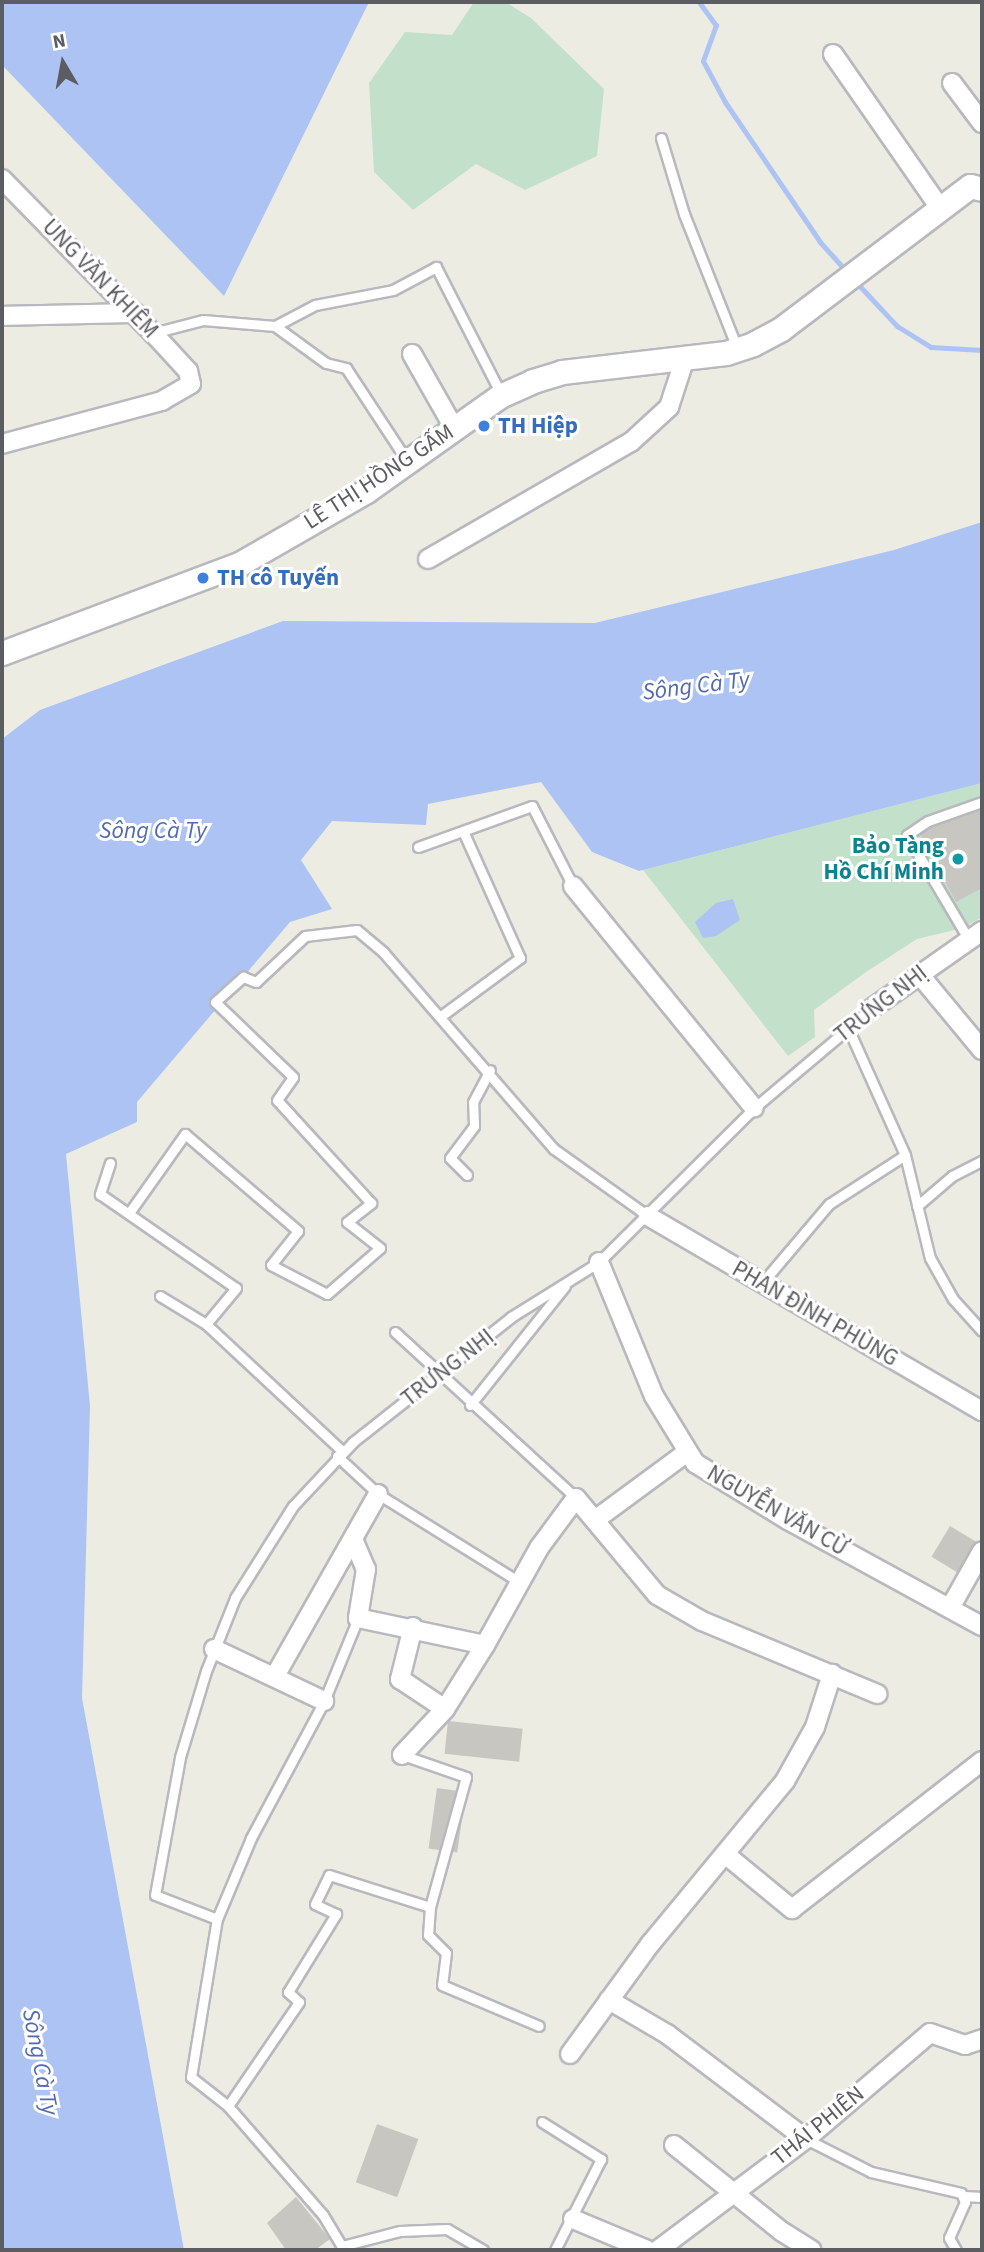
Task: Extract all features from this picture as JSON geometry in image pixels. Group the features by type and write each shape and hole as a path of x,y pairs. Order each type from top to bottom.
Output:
{"street":[{"path":"833,54 940,208"},
{"path":"952,83 982,122"},
{"name":"UNG VĂN KHIÊM","path":"2,179 135,313 188,372 191,384 162,401 2,444"},
{"name":"LÊ THỊ HỒNG GẤM","path":"2,653 241,563 366,491 502,395 562,372 685,358 737,349 781,329 873,257 978,183"},
{"path":"2,316 135,313"},
{"path":"412,354 454,428"},
{"path":"428,559 631,442 668,407 685,358"},
{"path":"573,886 754,1108"},
{"name":"TRƯNG NHỊ","path":"871,1009 976,935"},
{"path":"919,974 982,1050"},
{"name":"PHAN ĐÌNH PHÙNG","path":"648,1216 982,1411"},
{"name":"NGUYỄN VĂN CỪ","path":"599,1262 654,1396 686,1453 710,1474 788,1520 982,1626"},
{"path":"595,1520 686,1453"},
{"path":"275,1676 378,1494"},
{"path":"402,1755 444,1709 485,1645 538,1548 576,1498 657,1595 702,1621 877,1694"},
{"path":"353,1539 366,1569 358,1618 413,1627 485,1645"},
{"path":"950,1608 982,1551"},
{"path":"413,1627 400,1679 444,1709"},
{"path":"214,1648 324,1701"},
{"path":"570,2054 609,2000 803,1753 832,1674"},
{"path":"725,1854 792,1909 982,1760"},
{"path":"609,2000 667,2034 806,2139"},
{"name":"THÁI PHIÊN","path":"658,2250 806,2139 930,2033 965,2045 982,2039"},
{"path":"674,2144 736,2190 781,2231 812,2250"},
{"path":"573,2219 608,2230 647,2250"}],"lane":[{"path":"661,138 684,214 737,349"},
{"path":"275,326 315,305 393,290 436,267 502,395"},
{"path":"153,333 203,320 275,326 326,363 346,368 408,461"},
{"path":"976,935 906,835 928,821 982,802"},
{"path":"418,847 532,806 573,886"},
{"path":"441,1016 520,958 463,831"},
{"path":"129,1213 185,1134 298,1231 271,1265 327,1294 380,1248 347,1222 371,1203 277,1100 293,1077 215,1002 243,977 256,982 305,936 357,930 384,953 490,1070 554,1149 648,1216"},
{"name":"TRƯNG NHỊ","path":"217,1919 155,1895 180,1757 214,1648 242,1585 293,1506 339,1453 511,1317 599,1262 754,1108 871,1009"},
{"path":"848,1028 887,1106 905,1155 930,1258 953,1299 982,1331"},
{"path":"467,1175 450,1158 474,1126 473,1102 490,1070"},
{"path":"762,1283 829,1204 905,1155"},
{"path":"917,1206 952,1176 982,1161"},
{"path":"110,1163 100,1194 236,1288 206,1324"},
{"path":"470,1405 569,1281"},
{"path":"160,1296 206,1324 378,1494 521,1583"},
{"path":"395,1332 470,1405 576,1498"},
{"path":"358,1618 324,1701 251,1838 217,1919 191,2077 228,2106 323,2215 343,2248 400,2231 447,2229 483,2250"},
{"path":"402,1755 466,1777 430,1907 428,1935 446,1953 442,1985 539,2026"},
{"path":"228,2106 299,2002 288,1992 335,1914 315,1904 329,1875 430,1907"},
{"path":"542,2122 601,2159 555,2250"},
{"path":"806,2139 871,2172 964,2196 982,2197"},
{"path":"956,2250 948,2238 964,2196"}],"green space":[{"path":"474,2 505,2 531,18 604,89 597,156 525,190 476,164 413,210 374,172 369,83 405,32 452,35"},
{"path":"982,783 982,917 963,928 917,939 866,972 814,1010 815,1037 788,1056 643,870"}],"water":[{"path":"2,2 369,2 224,296 2,65"},
{"name":"Sông Cà Ty","path":"982,522 982,783 639,871 592,852 541,782 428,804 426,825 332,821 301,860 332,909 290,922 137,1102 137,1122 66,1154 90,1406 82,1698 184,2250 2,2250 2,739 40,710 283,621 595,623 894,550"},
{"path":"733,899 740,920 716,936 703,938 695,922 716,903"}],"building":[{"name":"Bảo Tàng Hồ Chí Minh","path":"982,808 982,888 956,902 918,830"},
{"path":"950,1526 977,1542 958,1573 931,1557"},
{"path":"448,1721 523,1729 519,1762 445,1754"},
{"path":"437,1788 466,1792 457,1852 429,1848"},
{"path":"377,2124 418,2139 397,2197 356,2182"},
{"path":"296,2197 330,2239 315,2250 286,2250 267,2223"}],"waterway":[{"path":"699,2 716,25 703,61 725,102 820,242 846,271"},
{"path":"855,281 897,326 931,347 982,350"}],"place":[{"name":"TH Hiệp","path":"484,426"},
{"name":"TH cô Tuyến","path":"203,578"},
{"name":"Bảo Tàng Hồ Chí Minh","path":"958,859"}]}
